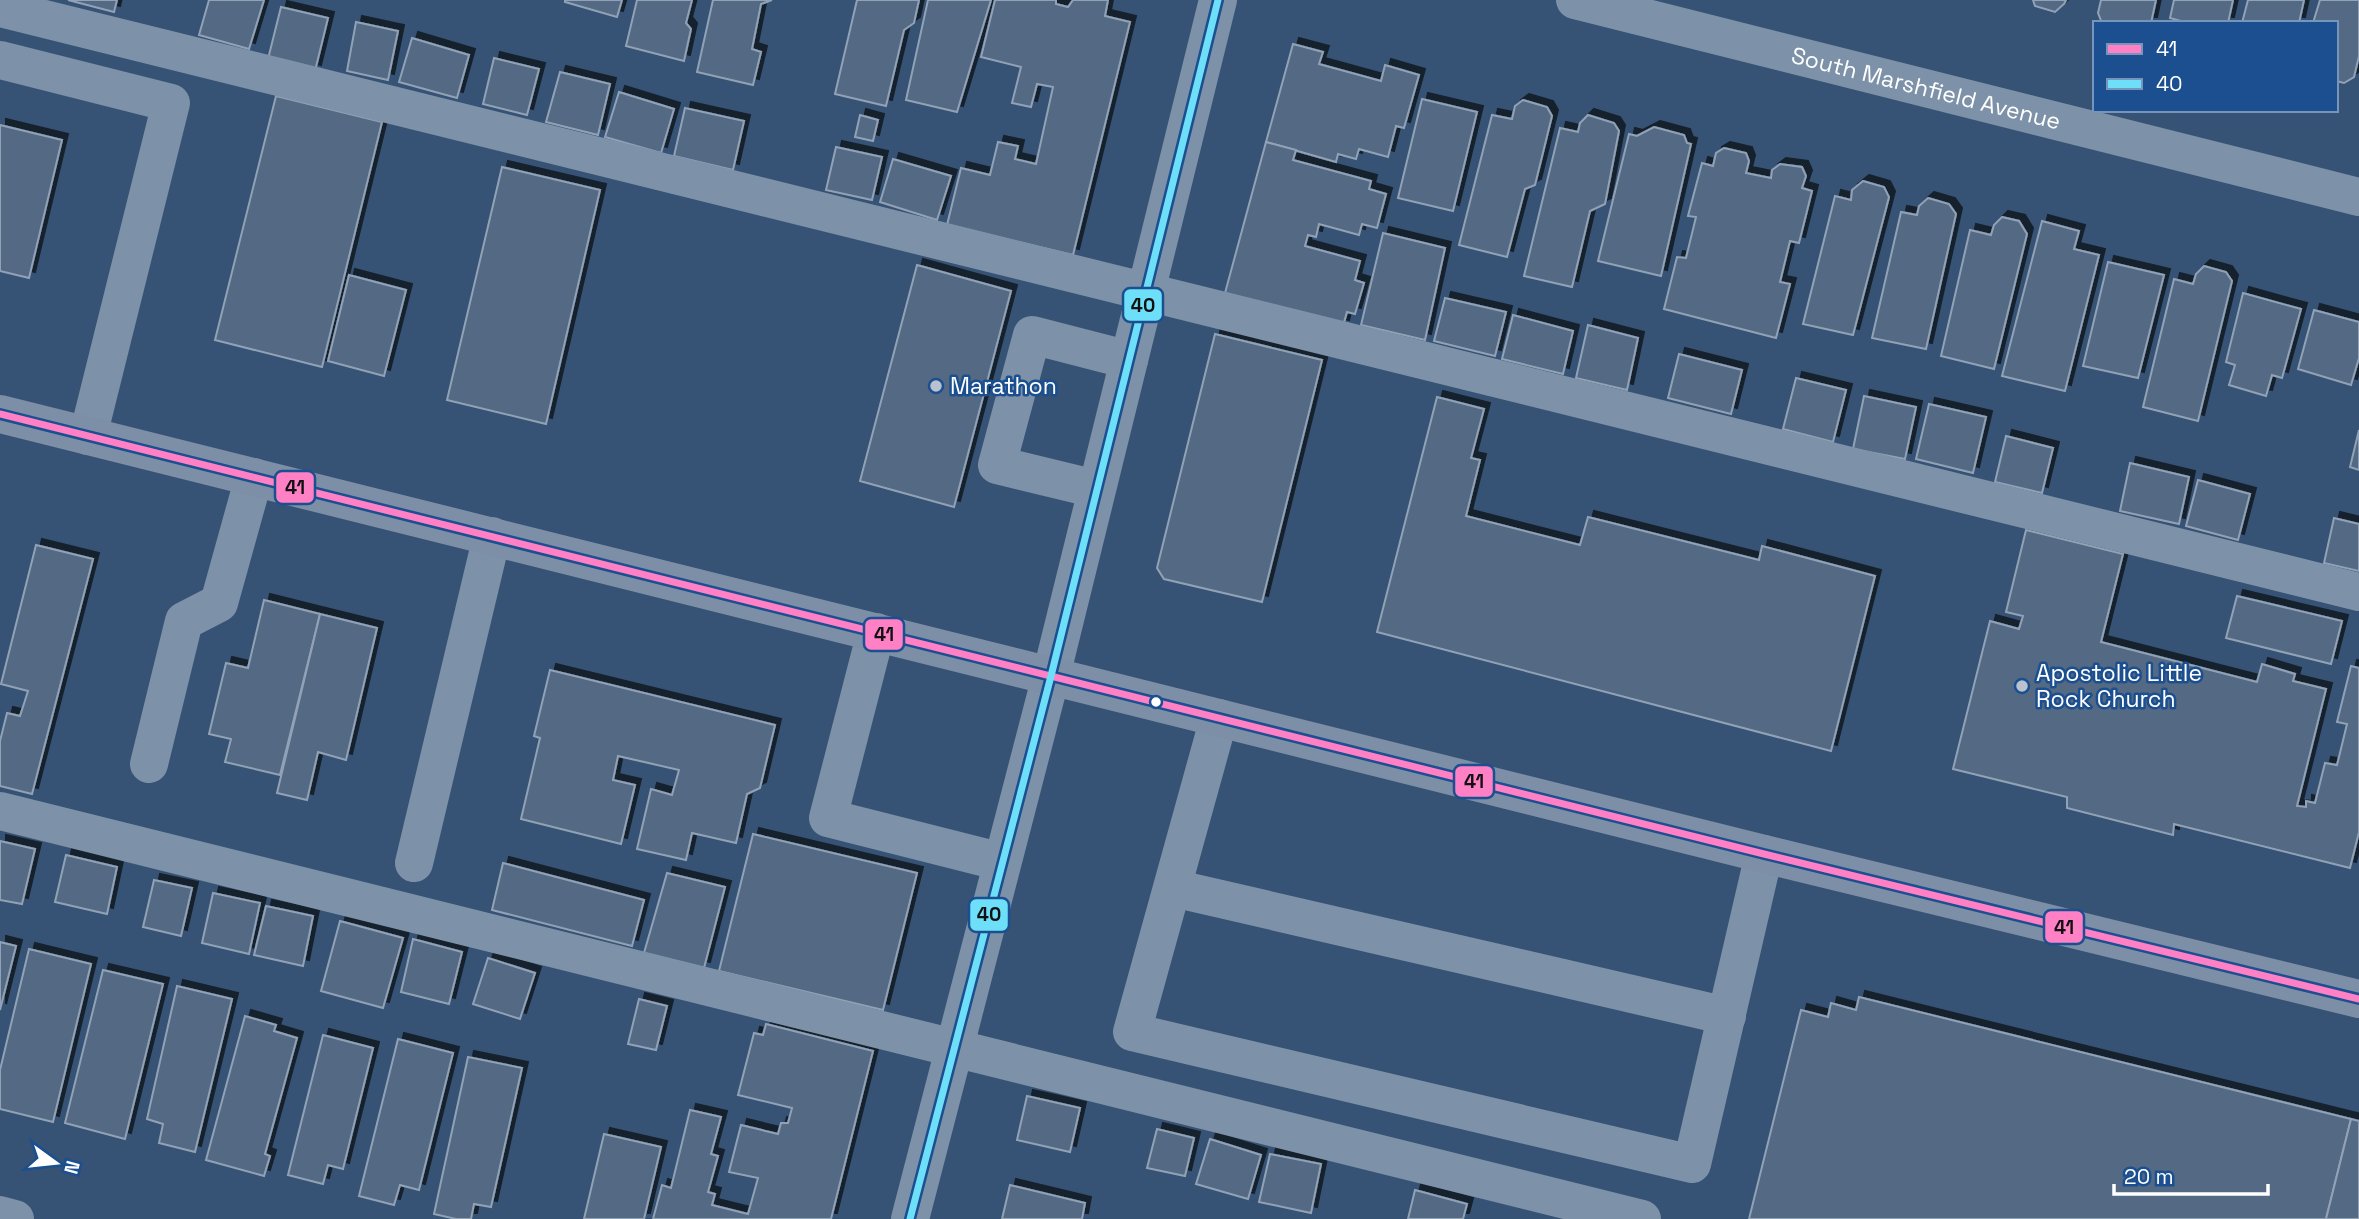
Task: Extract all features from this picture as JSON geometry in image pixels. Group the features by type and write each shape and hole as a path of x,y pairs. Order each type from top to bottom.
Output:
{"main road":[{"path":"0,414 1764,854 2359,999"}],"street":[{"path":"910,1219 1051,676 1218,0"},
{"name":"South Marshfield Avenue","path":"1575,0 2359,197"},
{"path":"0,8 2359,592"},
{"path":"0,60 171,103 88,436"},
{"path":"1096,489 997,465 1032,335 1129,360"},
{"path":"149,764 184,621 219,603 254,478"},
{"path":"414,863 492,536"},
{"path":"876,632 828,818 1002,862"},
{"path":"1219,718 1132,1032 1692,1164 1764,854"},
{"path":"0,811 1642,1219"},
{"path":"1172,888 1727,1016"},
{"path":"0,1215 15,1219"}],"building":[{"path":"68,0 117,0 114,12"},
{"path":"209,0 264,0 249,49 199,35"},
{"path":"565,0 622,0 617,17"},
{"path":"637,0 692,0 686,23 691,29 684,61 626,46"},
{"path":"713,0 772,0 761,4 752,49 761,52 753,85 697,72"},
{"path":"857,0 919,0 914,23 904,30 886,106 835,94"},
{"path":"928,0 991,0 957,112 906,100"},
{"path":"995,0 1056,0 1056,4 1068,7 1073,0 1108,0 1105,16 1130,22 1073,255 947,225 961,168 990,175 998,142 1018,146 1015,159 1036,164 1053,87 1037,84 1031,107 1012,103 1021,67 981,57"},
{"path":"2033,0 2066,0 2055,12 2035,6"},
{"path":"2101,0 2156,0 2151,21 2101,21 2098,13"},
{"path":"2174,0 2233,0 2228,21 2181,21 2170,18"},
{"path":"2248,0 2304,0 2299,21 2243,21"},
{"path":"2320,0 2359,0 2359,56 2354,77 2344,83 2338,82 2338,21 2314,21"},
{"path":"281,7 328,18 315,71 268,59"},
{"path":"356,22 398,31 388,80 347,71"},
{"path":"412,38 469,55 457,98 399,82"},
{"path":"1293,44 1323,52 1319,64 1381,81 1385,65 1419,75 1404,128 1396,126 1388,157 1359,149 1356,159 1338,154 1336,162 1266,142"},
{"path":"494,58 539,69 527,115 483,104"},
{"path":"560,72 610,84 598,135 546,122"},
{"path":"619,92 674,109 661,153 605,137"},
{"path":"276,96 382,122 322,367 215,340"},
{"path":"1422,99 1477,112 1453,211 1398,198"},
{"path":"1523,100 1547,107 1552,116 1535,185 1525,189 1507,257 1459,245 1492,115 1512,119 1515,106"},
{"path":"685,108 744,121 733,170 674,156"},
{"path":"860,115 878,120 873,141 855,137"},
{"path":"1588,115 1614,123 1619,131 1605,204 1590,211 1572,287 1524,276 1560,128 1578,132 1580,123"},
{"path":"0,125 62,140 29,278 0,271"},
{"path":"1654,127 1684,135 1687,143 1691,144 1661,276 1598,261 1629,134 1637,136"},
{"path":"1266,142 1296,150 1293,160 1371,181 1369,189 1386,194 1377,228 1362,224 1359,235 1319,224 1316,237 1308,235 1305,246 1360,261 1355,280 1364,283 1355,314 1347,312 1343,326 1225,293"},
{"path":"836,147 882,157 872,200 826,190"},
{"path":"1724,148 1746,153 1749,161 1746,173 1771,178 1772,170 1780,164 1802,167 1806,176 1802,188 1812,191 1799,243 1790,241 1780,282 1790,284 1776,338 1664,309 1677,257 1686,258 1696,217 1688,216 1702,163 1713,166 1716,153"},
{"path":"893,159 951,176 937,220 880,202"},
{"path":"502,167 600,190 546,424 447,400"},
{"path":"1863,181 1884,187 1889,197 1853,335 1803,324 1835,196 1851,200 1852,190"},
{"path":"1928,198 1949,204 1956,214 1926,349 1872,338 1901,212 1917,215 1919,206"},
{"path":"2002,217 2019,221 2027,234 1994,369 1941,356 1970,230 1991,235 1994,225"},
{"path":"2042,221 2079,231 2074,249 2099,255 2065,391 2002,376"},
{"path":"1383,233 1445,248 1425,340 1361,325"},
{"path":"2108,262 2164,275 2138,378 2083,366"},
{"name":"Marathon","path":"917,265 1011,291 954,507 860,481"},
{"path":"2204,266 2226,272 2232,281 2198,421 2143,407 2174,279 2193,284 2196,274"},
{"path":"349,275 406,290 384,376 328,361"},
{"path":"2243,293 2301,309 2282,378 2272,375 2266,396 2229,385 2235,365 2226,362"},
{"path":"1445,298 1506,312 1495,356 1434,341"},
{"path":"2314,310 2359,322 2359,358 2351,385 2298,369"},
{"path":"1513,315 1573,331 1563,374 1502,359"},
{"path":"1588,325 1638,338 1627,390 1576,378"},
{"path":"1215,334 1322,360 1262,602 1164,579 1157,568"},
{"path":"1679,354 1742,370 1731,414 1668,398"},
{"path":"1796,378 1846,390 1833,442 1783,429"},
{"path":"1864,396 1916,407 1905,459 1853,449"},
{"path":"1437,397 1484,409 1471,458 1480,460 1466,516 1580,545 1588,517 1759,560 1762,546 1875,576 1831,751 1377,632"},
{"path":"1929,404 1986,417 1973,473 1916,459"},
{"path":"2359,430 2359,470 2350,467"},
{"path":"2006,436 2053,448 2042,493 1995,482"},
{"path":"2130,463 2189,477 2179,524 2120,511"},
{"path":"2198,480 2250,494 2238,540 2186,526"},
{"path":"2334,518 2359,524 2359,571 2324,563"},
{"path":"2026,530 2123,554 2101,642 2257,682 2262,664 2295,674 2293,681 2326,689 2297,806 2306,807 2306,801 2315,803 2325,763 2337,765 2347,724 2337,722 2351,666 2359,668 2359,832 2350,868 2174,824 2173,835 2067,808 2067,797 1953,769 1990,621 2019,629 2023,616 2006,612"},
{"path":"36,545 93,559 32,794 0,786 0,741 7,713 20,716 28,691 1,684"},
{"path":"2237,596 2342,621 2331,664 2226,638"},
{"path":"264,600 320,614 280,775 225,762 231,739 209,734 226,663 248,668"},
{"path":"320,614 377,628 346,760 318,752 307,800 277,793"},
{"path":"550,670 775,725 760,788 747,794 736,843 692,833 686,860 637,849 651,789 672,795 679,770 618,756 613,780 635,785 621,844 521,819 540,738 534,736"},
{"path":"753,834 917,873 883,1010 719,971"},
{"path":"0,841 35,849 22,904 0,900"},
{"path":"66,855 117,867 107,914 55,902"},
{"path":"503,863 644,900 632,946 492,910"},
{"path":"667,873 725,887 704,968 644,953"},
{"path":"154,880 192,888 181,936 143,927"},
{"path":"213,893 260,903 249,954 202,943"},
{"path":"266,906 313,916 303,966 254,955"},
{"path":"340,921 403,938 383,1008 321,991"},
{"path":"413,939 462,952 449,1004 401,992"},
{"path":"0,942 16,946 0,1010"},
{"path":"29,949 91,964 53,1122 0,1109 0,1070"},
{"path":"488,958 535,973 520,1019 473,1004"},
{"path":"103,970 163,984 125,1139 65,1123"},
{"path":"177,986 232,999 195,1152 159,1143 163,1124 147,1119"},
{"path":"1859,997 2351,1119 2326,1219 1749,1219 1801,1010 1828,1017 1831,1003 1856,1010"},
{"path":"639,999 667,1006 656,1050 628,1044"},
{"path":"245,1016 276,1025 274,1031 297,1038 265,1154 270,1156 264,1176 206,1160"},
{"path":"766,1024 873,1051 831,1219 653,1219 662,1185 671,1188 690,1110 721,1117 711,1154 718,1156 708,1192 715,1194 712,1205 748,1214 758,1178 729,1172 741,1125 778,1134 781,1123 788,1123 792,1108 738,1095 754,1033 763,1035"},
{"path":"323,1035 373,1048 343,1169 328,1165 323,1184 288,1175"},
{"path":"398,1039 453,1053 419,1190 400,1185 394,1205 359,1196"},
{"path":"468,1057 522,1068 491,1207 474,1204 471,1219 456,1219 434,1214"},
{"path":"1027,1096 1080,1108 1070,1152 1017,1140"},
{"path":"2351,1119 2359,1121 2359,1219 2326,1219"},
{"path":"1157,1129 1194,1138 1185,1176 1147,1168"},
{"path":"604,1134 661,1147 644,1219 584,1219"},
{"path":"1210,1139 1261,1155 1248,1199 1196,1184"},
{"path":"1270,1154 1321,1164 1311,1213 1259,1202"},
{"path":"1010,1185 1085,1203 1082,1219 1002,1219"},
{"path":"1415,1190 1467,1204 1463,1219 1408,1219"}],"transit line":[{"name":"40","path":"910,1219 1051,676 1218,0"},
{"name":"41","path":"0,414 1764,854 2359,999"}],"place":[{"name":"Marathon","path":"936,386"},
{"name":"Apostolic Little Rock Church","path":"2022,686"}]}
